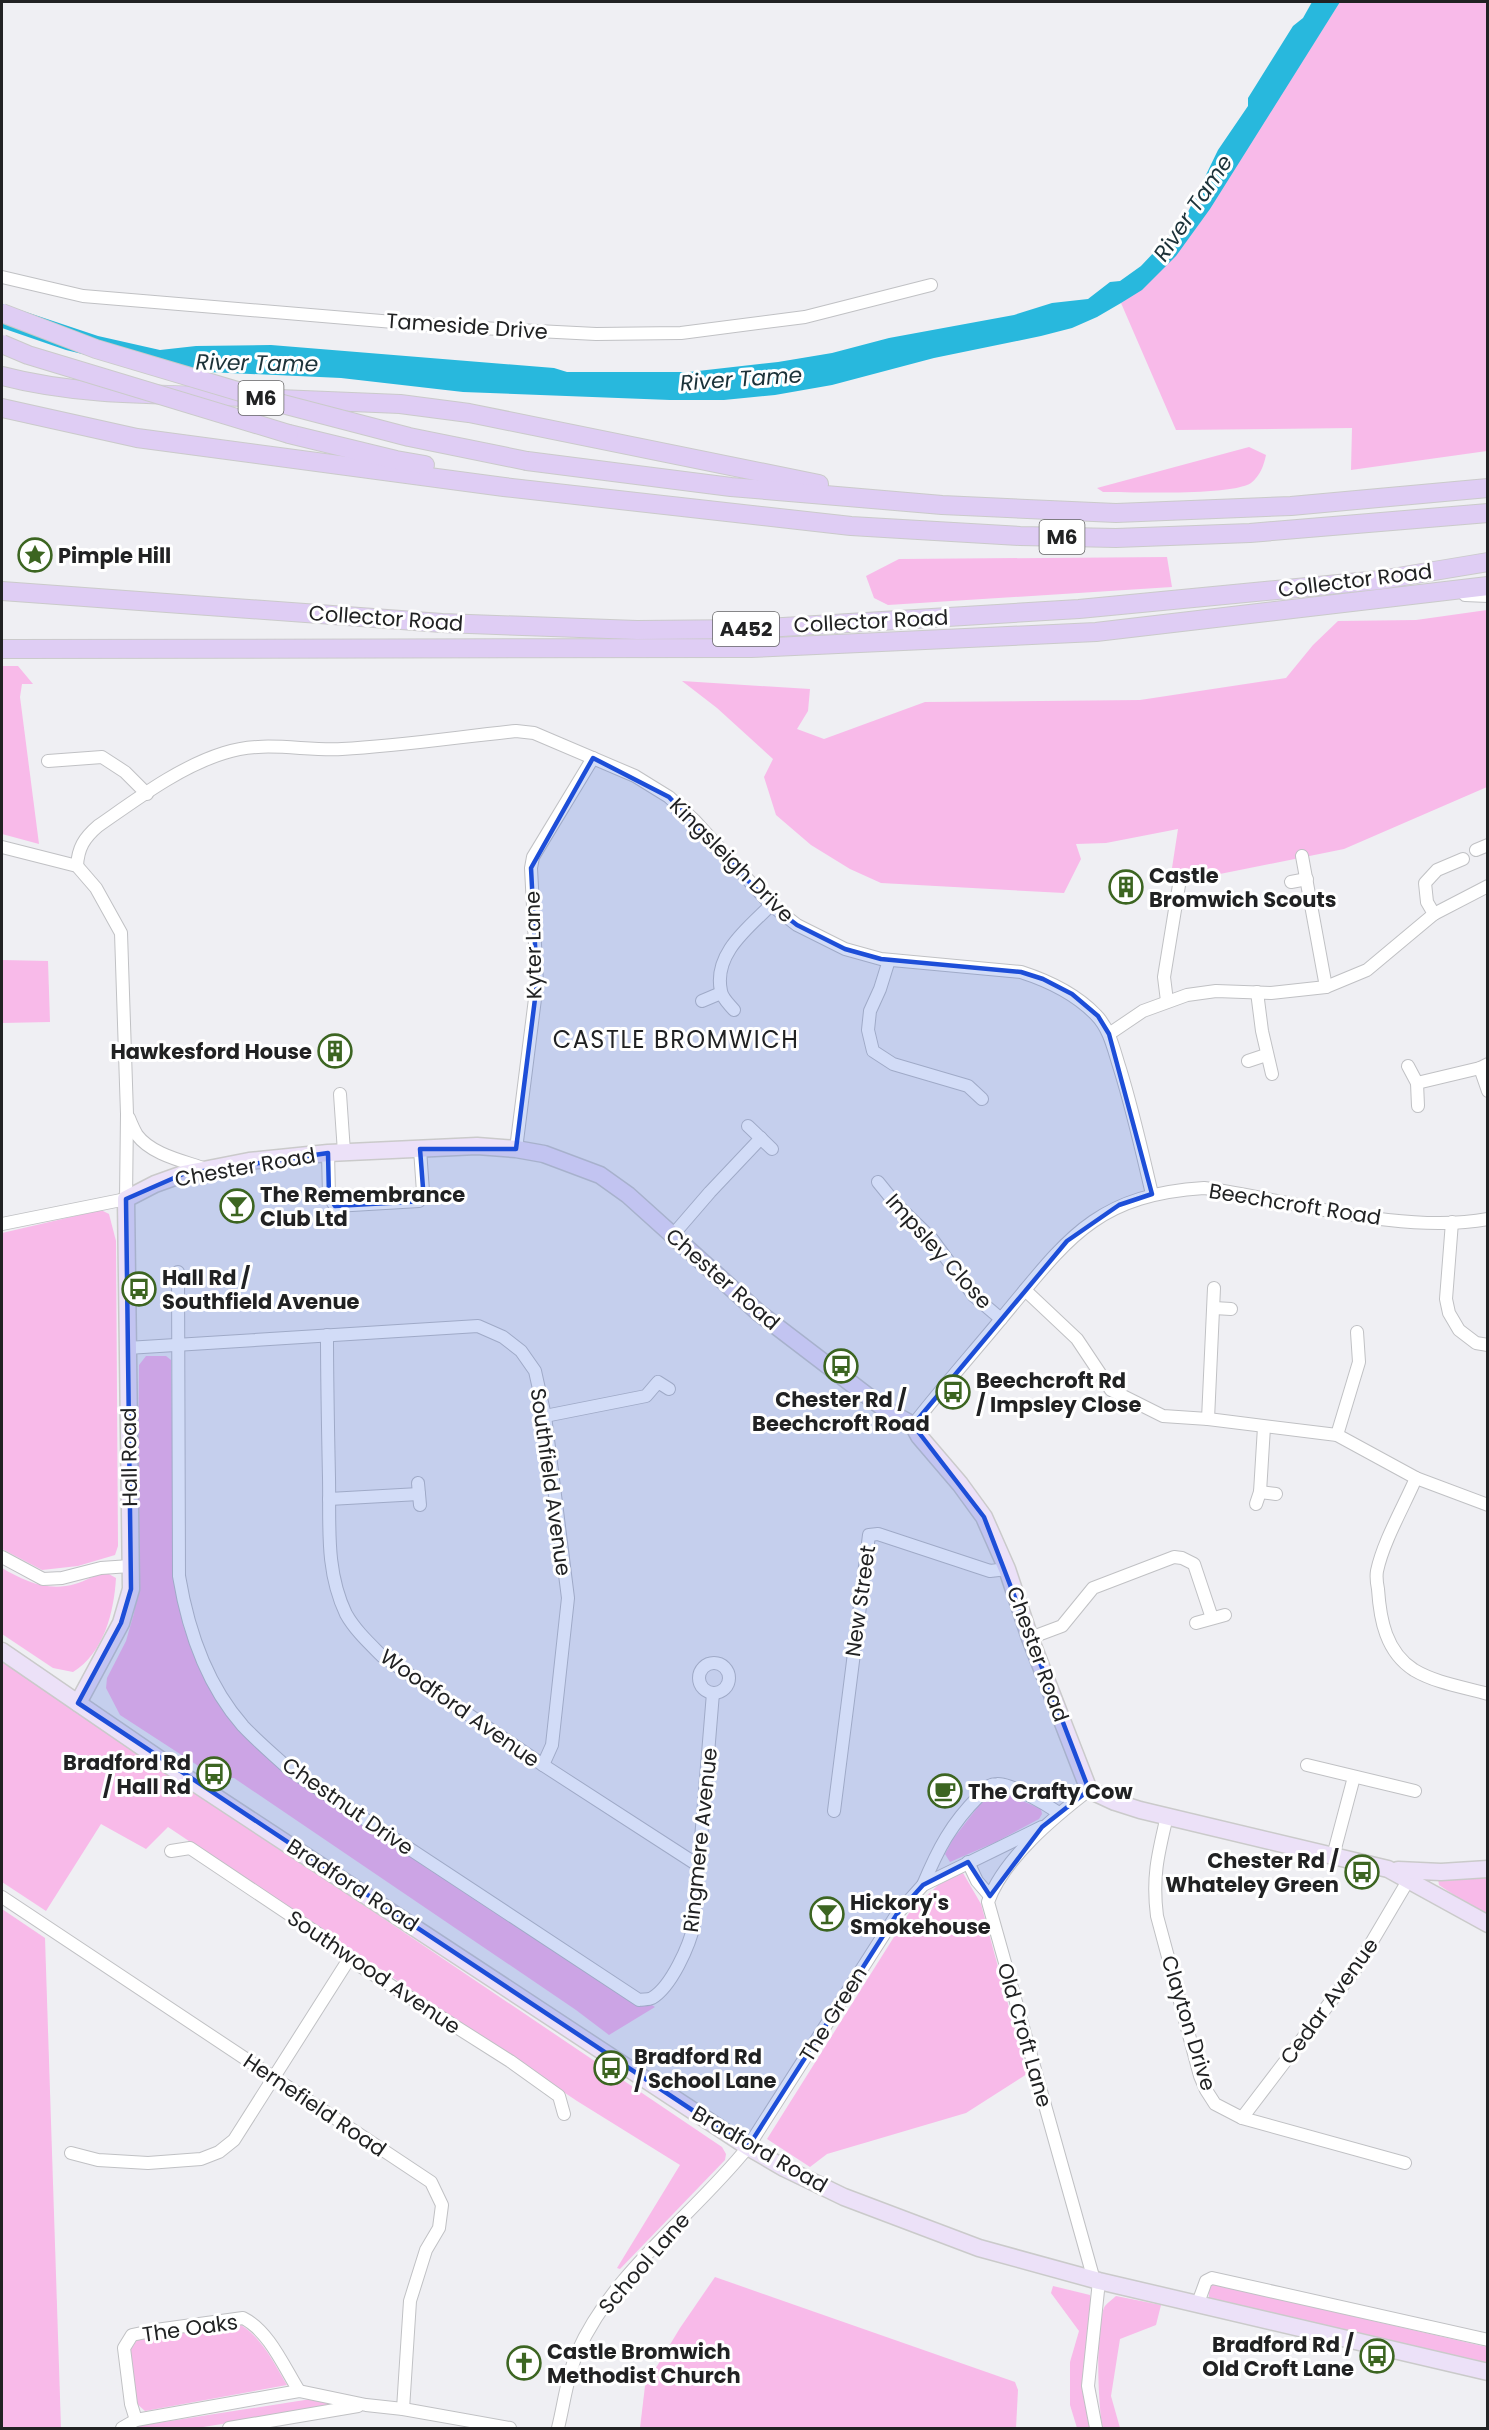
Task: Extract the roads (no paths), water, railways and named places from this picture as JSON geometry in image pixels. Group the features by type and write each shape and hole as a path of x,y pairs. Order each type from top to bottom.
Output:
{"highway":[{"name":"M6","path":"2,313 96,349 270,401 409,436 527,461 731,487 942,505 1128,512 1291,506 1488,488"},
{"name":"M6","path":"2,344 289,434 396,460 637,502 851,526 1020,536 1116,538 1250,533 1488,513"},
{"path":"2,376 25,382 110,393 204,395 425,406 506,420 776,476 942,505"},
{"path":"2,408 137,438 637,502"},
{"name":"Collector Road","path":"2,591 442,623 637,630 752,628 1079,609 1380,580 1488,562"},
{"path":"1380,580 1415,585 1488,575"},
{"name":"Collector Road","path":"2,649 763,647 1096,632 1488,586"}],"main road":[{"name":"Chester Road","path":"126,1200 155,1184 183,1174 249,1161 336,1153 477,1146 516,1149 543,1154 600,1175 628,1195 759,1313 886,1410 913,1425 919,1436 960,1484 984,1517 1007,1569 1030,1638 1089,1790"},
{"name":"Hall Road","path":"78,1703 121,1623 131,1589 126,1200"},
{"name":"Bradford Road","path":"2,1651 196,1784 748,2147 784,2168 844,2197 979,2248 1096,2280 1488,2372"},
{"path":"1089,1790 1115,1802 1167,1816 1388,1869 1440,1872 1488,1869"},
{"path":"1388,1869 1488,1924"}],"street":[{"name":"Tameside Drive","path":"2,277 83,296 441,326 596,334 681,333 805,317 931,285"},
{"path":"1430,594 1488,596"},
{"name":"Kingsleigh Drive","path":"77,866 78,851 87,836 98,826 177,774 223,753 252,746 341,749 516,731 534,733 635,776 669,797 771,905 797,925 845,949 889,960 1021,972 1043,979 1072,994 1098,1016 1109,1034 1133,1113 1152,1194"},
{"path":"48,761 102,757 116,765 147,794"},
{"name":"Kyter Lane","path":"516,1149 537,983 531,868 537,851 593,758"},
{"path":"1476,850 1488,845"},
{"path":"2,847 77,866 96,888 121,933 127,1114 126,1200 2,1224"},
{"path":"1302,856 1326,987"},
{"path":"1434,915 1426,902 1425,883 1437,870 1463,859"},
{"path":"1167,1001 1164,977 1180,879"},
{"path":"1291,882 1306,879"},
{"path":"1109,1034 1143,1011 1167,1001 1216,991 1301,992 1326,987 1367,970 1434,915 1488,886"},
{"path":"734,1010 721,993 719,973 725,956 736,940 771,905"},
{"path":"889,960 870,1011 868,1030 873,1051 893,1064 968,1086 982,1099"},
{"path":"1257,992 1266,1056 1272,1074"},
{"path":"702,1001 721,993"},
{"path":"1248,1061 1266,1056"},
{"path":"1408,1066 1417,1083 1418,1106"},
{"path":"1417,1083 1484,1066 1488,1091"},
{"path":"340,1094 336,1153 329,1196 335,1206 419,1201 423,1192 420,1149"},
{"path":"127,1114 138,1136 151,1147 206,1169"},
{"path":"748,1126 772,1149"},
{"path":"672,1236 761,1138"},
{"name":"Impsley Close","path":"878,1182 895,1203 932,1239 974,1296 1001,1319"},
{"name":"Beechcroft Road","path":"913,1425 1062,1246 1094,1220 1119,1205 1152,1194 1203,1188 1377,1218 1452,1222 1488,1219"},
{"path":"1452,1222 1446,1299 1449,1313 1459,1330 1467,1337 1476,1344 1488,1346"},
{"name":"Chestnut Drive","path":"178,1272 179,1576 196,1645 215,1688 243,1726 290,1770 639,2000"},
{"path":"1208,1419 1214,1288"},
{"path":"1025,1290 1077,1339 1111,1390 1162,1416 1208,1419 1337,1435 1416,1479 1488,1505"},
{"path":"1214,1308 1231,1309"},
{"name":"Southfield Avenue","path":"127,1348 478,1326 503,1336 521,1351 535,1371 545,1416 568,1598 552,1744 543,1765"},
{"path":"1337,1435 1359,1362 1357,1332"},
{"name":"Woodford Avenue","path":"327,1335 328,1534 332,1572 347,1614 362,1637 382,1656 543,1765 699,1864"},
{"path":"545,1416 646,1396 658,1382 669,1389"},
{"path":"1264,1427 1258,1498 1276,1494"},
{"path":"1416,1479 1376,1572 1379,1612 1387,1637 1398,1657 1413,1670 1436,1680 1488,1694"},
{"path":"329,1498 419,1494"},
{"name":"New Street","path":"834,1811 869,1535 878,1534 990,1571 1007,1569"},
{"path":"2,1557 43,1579 62,1578 91,1570 130,1566"},
{"path":"1030,1638 1062,1626 1094,1588 1174,1557 1194,1564 1212,1618"},
{"path":"1196,1623 1225,1615"},
{"name":"Ringmere Avenue","path":"639,2000 651,1999 661,1991 687,1950 694,1924 713,1693"},
{"path":"1307,1765 1415,1791"},
{"path":"1333,1856 1354,1777"},
{"name":"The Green","path":"748,2147 897,1914 923,1885 938,1850 957,1817 990,1785 1000,1784 1042,1801 1059,1813"},
{"path":"968,1862 977,1881 990,1896 996,1883 1042,1827 1089,1790"},
{"name":"Clayton Drive","path":"1167,1816 1155,1866 1156,1916 1206,2090 1215,2104 1242,2118 1405,2163"},
{"name":"The Green","path":"923,1885 1042,1827"},
{"name":"Southwood Avenue","path":"171,1851 190,1848 323,1937 349,1959 510,2061 559,2096 564,2114"},
{"name":"Cedar Avenue","path":"1242,2118 1357,1967 1409,1879"},
{"name":"Old Croft Lane","path":"990,1896 988,1909 1096,2280 1089,2386 1096,2428"},
{"name":"Hernefield Road","path":"2,1897 431,2182 442,2205 439,2228 426,2250 410,2301 403,2409"},
{"path":"71,2153 98,2160 148,2163 201,2159 219,2152 234,2140 349,1959"},
{"name":"School Lane","path":"558,2428 577,2354 596,2318 637,2266 732,2167 748,2147"},
{"path":"1198,2303 1206,2281 1212,2278 1488,2340"},
{"name":"The Oaks","path":"136,2420 131,2404 124,2348 132,2336 156,2330 243,2318 255,2324 298,2391"},
{"path":"122,2428 136,2420 298,2391 366,2405 403,2409 510,2428"},
{"path":"229,2428 366,2405"}],"water":[{"name":"River Tame","path":"1312,2 1340,2 1210,209 1176,256 1142,290 1121,303 1072,328 1041,336 934,358 832,385 775,395 724,400 670,400 463,392 341,378 143,369 66,350 2,328 2,304 98,336 160,350 196,346 271,345 554,368 567,372 689,372 778,362 832,353 889,338 1014,315 1052,303 1088,299 1110,282 1120,281 1141,266 1175,230 1188,212 1218,150 1248,106 1248,98 1293,26 1303,18"}],"place":[{"name":"Pimple Hill","path":"35,555"},
{"name":"Castle Bromwich Scouts","path":"1126,887"},
{"name":"Hawkesford House","path":"335,1051"},
{"name":"The Remembrance Club Ltd","path":"237,1206"},
{"name":"Hall Rd / Southfield Avenue","path":"139,1289"},
{"name":"Chester Rd / Beechcroft Road","path":"841,1366"},
{"name":"Beechcroft Rd / Impsley Close","path":"953,1392"},
{"name":"Bradford Rd / Hall Rd","path":"214,1774"},
{"name":"The Crafty Cow","path":"945,1791"},
{"name":"Chester Rd / Whateley Green","path":"1362,1872"},
{"name":"Hickory's Smokehouse","path":"827,1914"},
{"name":"Bradford Rd / School Lane","path":"611,2068"},
{"name":"Bradford Rd / Old Croft Lane","path":"1377,2356"},
{"name":"Castle Bromwich Methodist Church","path":"524,2363"}],"district":[{"name":"CASTLE BROMWICH","path":"676,1039"}]}
